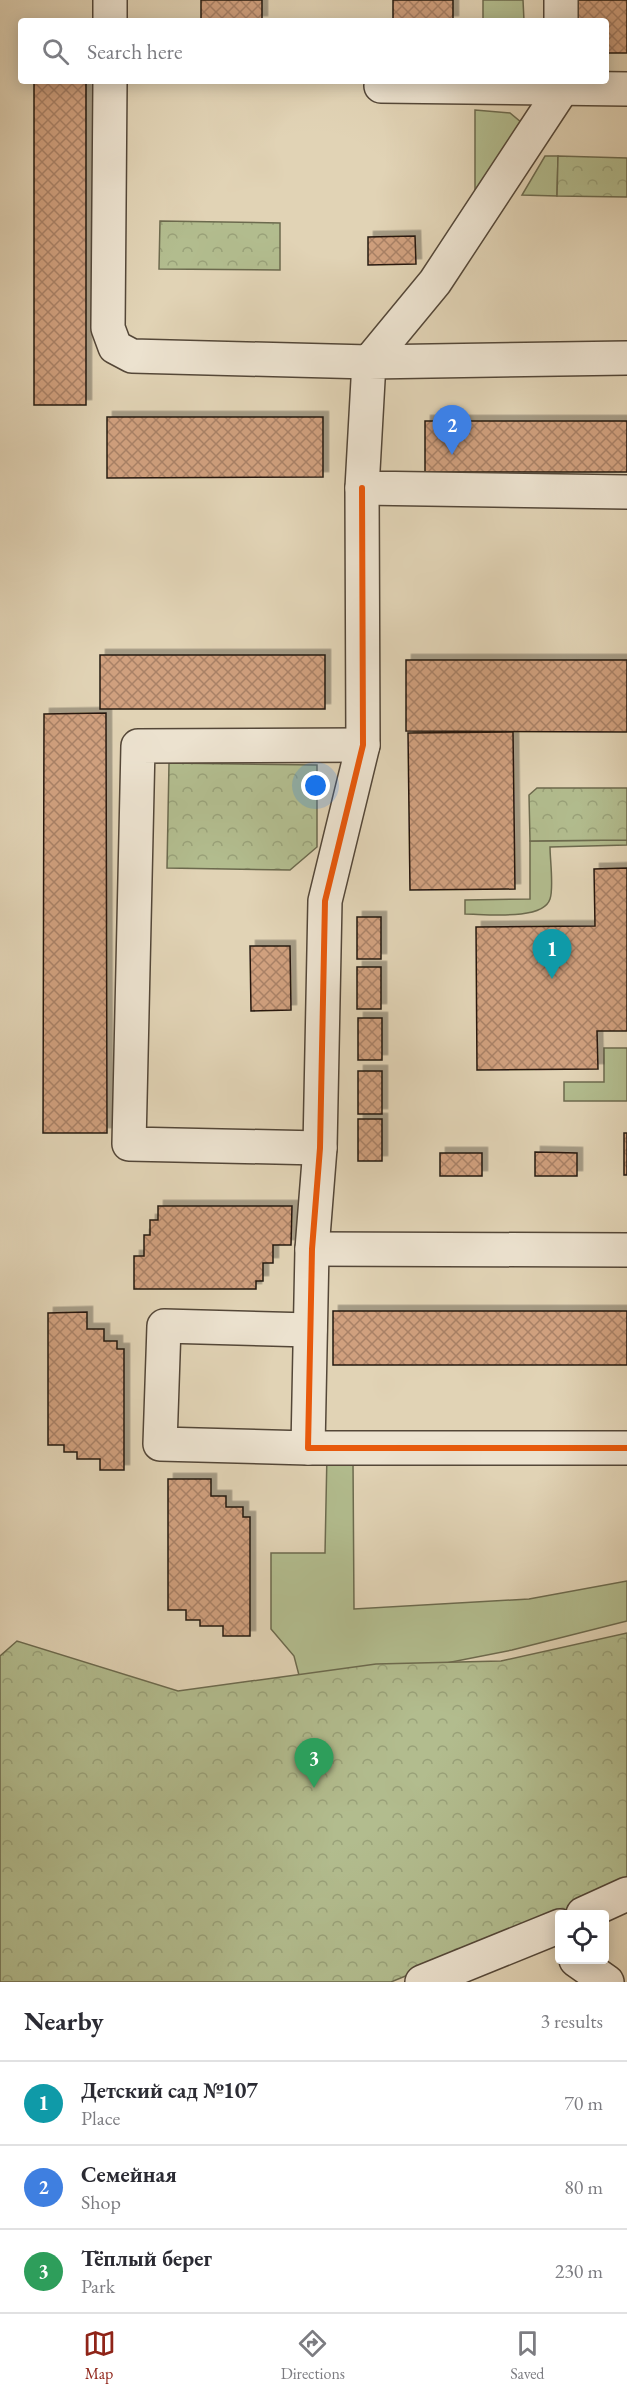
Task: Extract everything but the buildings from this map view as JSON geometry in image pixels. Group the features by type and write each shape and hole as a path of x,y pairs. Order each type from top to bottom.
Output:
{"street":[{"path":"110,0 110,18"},
{"path":"561,0 561,18"},
{"path":"110,84 108,328 115,347 132,356 369,362 627,358"},
{"path":"308,1448 312,1249 320,1148 325,901 363,745 362,488 369,362 435,282 562,85"},
{"path":"381,86 562,85 627,89"},
{"path":"362,488 627,492"},
{"path":"320,1148 129,1144 138,746 363,745"},
{"path":"312,1249 627,1250"},
{"path":"310,1330 164,1326 160,1444 308,1448 627,1448"},
{"path":"592,1910 627,1894"},
{"path":"422,1982 553,1936"},
{"path":"583,1964 606,1982"}],"green space":[{"path":"483,0 523,0 524,18 483,18"},
{"path":"475,110 510,113 522,123 475,201"},
{"path":"545,156 558,156 557,196 522,195"},
{"path":"558,156 627,158 627,197 557,196"},
{"path":"160,221 280,223 280,270 159,269"},
{"path":"169,763 317,765 317,847 290,870 167,868"},
{"path":"537,788 627,788 627,840 530,841 529,795"},
{"path":"627,840 627,845 550,847 552,881 550,899 537,911 512,915 465,914 465,900 530,899 530,841"},
{"path":"604,1048 627,1048 627,1101 564,1101 564,1082 604,1082"},
{"path":"327,1453 353,1461 354,1609 529,1599 627,1581 627,1621 512,1650 375,1677 300,1679 294,1656 271,1629 271,1553 325,1553"},
{"path":"627,1633 627,1885 566,1910 555,1910 555,1915 391,1982 0,1982 0,1656 17,1641 178,1691 376,1664 501,1661"}],"cycle path":[{"path":"362,488 363,745 325,901 320,1148 312,1249 308,1448 627,1448"}],"place":[{"name":"Семейная","path":"452,455"},
{"name":"Детский сад №107","path":"552,979"},
{"name":"Тёплый берег","path":"314,1788"}]}
